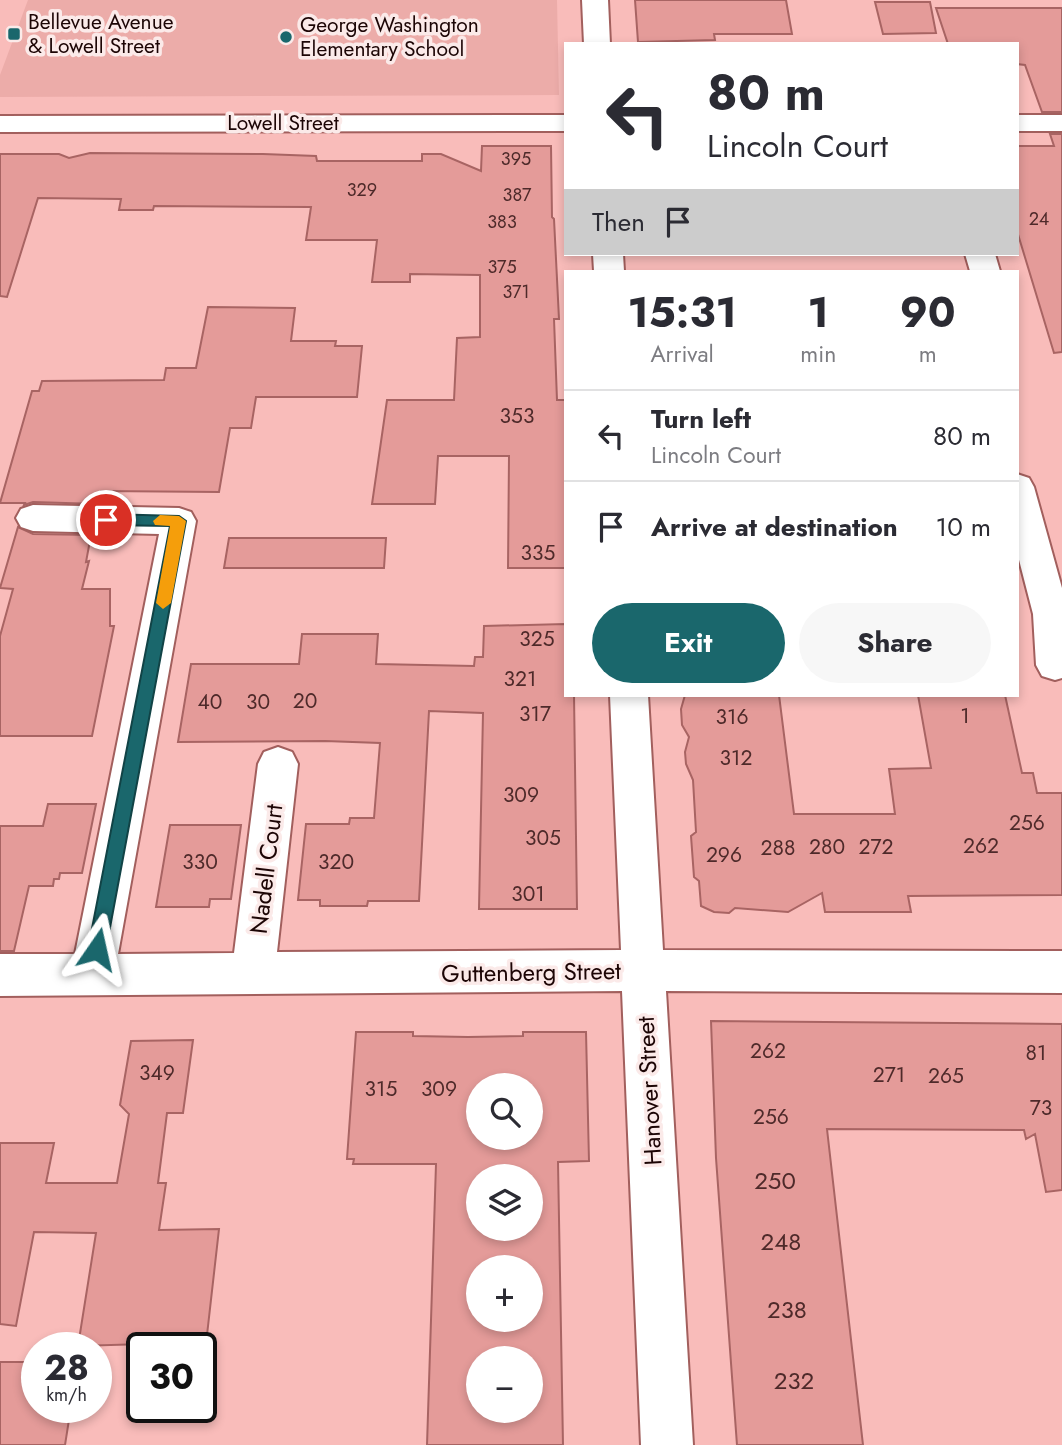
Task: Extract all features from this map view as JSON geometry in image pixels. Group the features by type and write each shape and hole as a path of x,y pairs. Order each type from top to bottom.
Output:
{"street":[{"path":"595,0 597,42"},
{"name":"Lowell Street","path":"0,124 564,123"},
{"path":"1019,123 1062,123"},
{"path":"1019,494 1051,614 1055,665"},
{"path":"33,518 179,521 92,975"},
{"name":"Hanover Street","path":"629,697 667,1445"},
{"name":"Nadell Court","path":"253,974 278,764"},
{"name":"Guttenberg Street","path":"0,975 643,970 1062,972"}],"shaded area":[{"name":"George Washington Elementary School","path":"28,0 557,0 559,95 0,97 0,75"}],"building":[{"path":"635,0 786,0 792,34 714,34 715,40 638,42"},
{"path":"875,2 930,2 936,33 883,34"},
{"path":"936,8 1062,8 1062,112 1042,112 1025,65 1019,64 1019,42 947,42"},
{"path":"1050,134 1062,134 1062,352 1054,353 1019,238 1019,146 1054,146"},
{"path":"482,146 551,146 552,217 559,319 554,319 557,400 564,400 564,568 508,568 509,456 438,456 435,504 372,504 387,400 454,400 457,338 480,337 480,275 410,274 410,282 372,282 377,240 306,240 311,207 154,206 153,210 119,210 121,199 38,198 7,297 0,296 0,154 59,154 69,158 90,153 263,154 316,156 317,161 422,161 422,154 441,154 481,171"},
{"path":"208,307 295,308 291,341 336,341 335,346 362,346 357,397 256,397 251,428 230,428 219,492 101,491 98,504 0,503 32,391 39,391 42,381 164,380 166,368 196,368"},
{"path":"18,527 33,534 91,535 86,562 89,561 82,589 110,589 110,626 114,626 92,736 0,736 0,636 13,589 0,588"},
{"path":"229,538 386,538 384,568 224,568"},
{"path":"564,624 564,697 574,697 577,909 479,909 483,713 429,711 419,901 368,901 367,906 320,906 320,900 298,900 306,824 349,824 350,818 374,818 380,743 178,742 191,664 299,664 302,634 378,634 376,664 474,666 475,657 483,657 484,626"},
{"path":"684,697 779,697 794,814 895,814 889,769 931,768 918,697 1005,697 1022,773 1033,773 1037,793 1062,793 1062,895 908,896 911,912 825,912 822,893 788,912 735,908 729,913 714,912 701,906 699,881 694,877 691,836 696,832 693,780 686,764 685,752 689,737 682,725 681,709"},
{"path":"48,804 96,804 82,873 60,873 59,879 54,879 53,886 29,886 14,951 0,951 0,826 43,826"},
{"path":"170,825 241,825 231,899 210,899 209,907 156,907"},
{"path":"711,1021 1062,1024 1062,1190 1046,1192 1035,1134 1026,1139 1024,1130 827,1129 863,1445 737,1445 716,1158"},
{"path":"356,1032 413,1032 413,1036 468,1037 523,1036 523,1032 586,1032 589,1161 558,1162 563,1445 427,1445 436,1164 353,1164 354,1159 347,1159"},
{"path":"193,1040 183,1113 167,1113 158,1183 166,1183 159,1230 219,1229 207,1332 126,1332 126,1345 112,1345 112,1332 80,1332 96,1233 34,1232 16,1326 0,1324 0,1143 54,1143 46,1183 117,1183 129,1114 120,1105 131,1041"},
{"path":"0,1362 21,1362 21,1423 68,1423 65,1445 0,1445"}],"slow traffic":[{"path":"160,521 179,521 163,603"}],"place":[{"name":"Bellevue Avenue & Lowell Street","path":"14,34"},
{"name":"George Washington Elementary School","path":"286,37"}],"route":[{"path":"97,949 179,521 106,520"}]}
